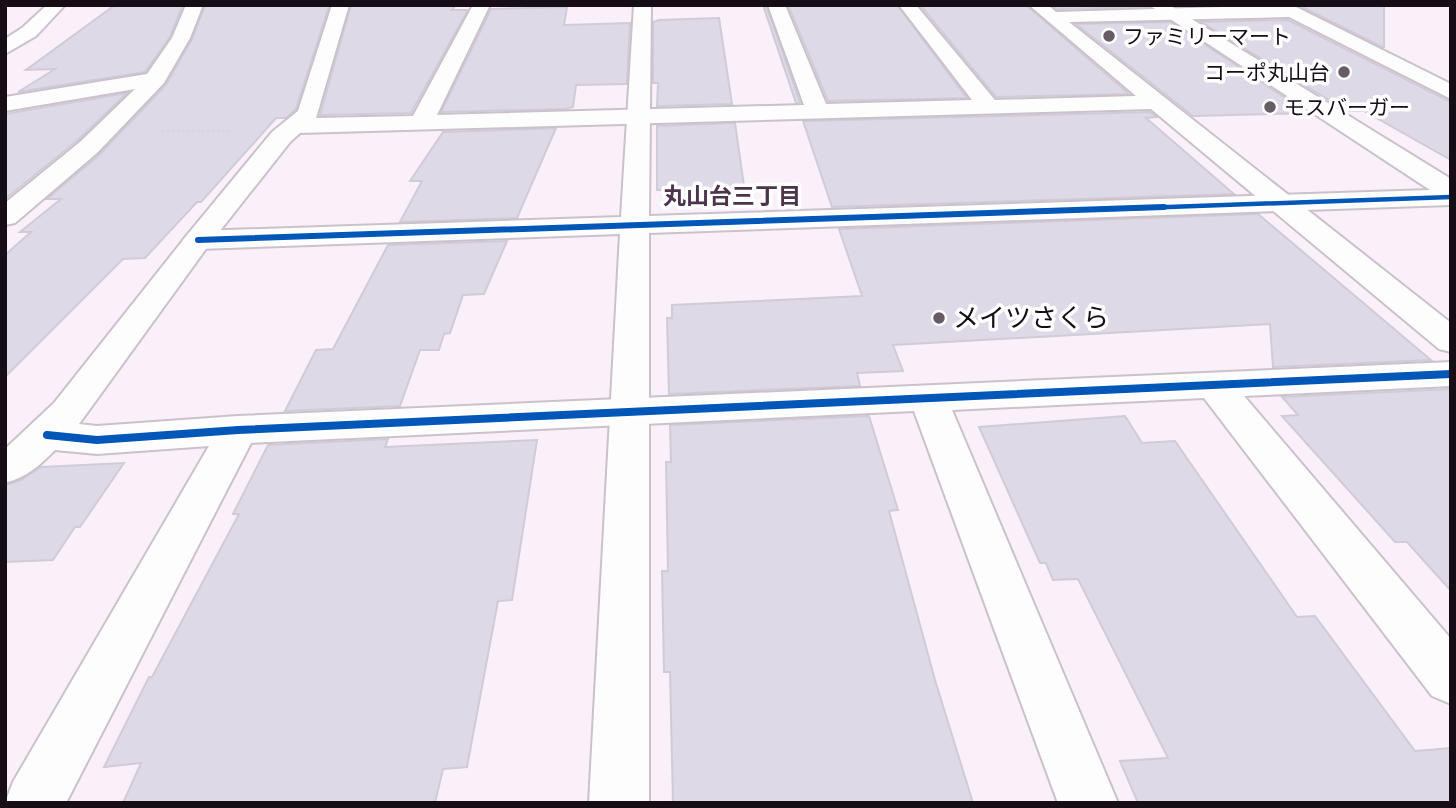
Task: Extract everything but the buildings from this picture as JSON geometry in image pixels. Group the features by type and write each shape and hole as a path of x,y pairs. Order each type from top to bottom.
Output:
{"street":[{"path":"5,48 29,32 57,5"},
{"path":"5,217 105,131 157,79 186,32 195,5"},
{"path":"5,468 22,458 68,412 198,240 281,137 308,114 341,5"},
{"path":"421,123 482,5"},
{"path":"619,803 628,412 643,5"},
{"path":"776,5 817,111"},
{"path":"907,5 989,107"},
{"path":"1044,11 1285,9 1451,93"},
{"path":"1165,10 1451,191"},
{"path":"1044,11 1451,341"},
{"path":"5,104 157,79"},
{"path":"295,126 1157,102"},
{"path":"198,240 1451,197"},
{"path":"47,435 97,440 238,429 1451,374"},
{"path":"1214,385 1451,679"},
{"path":"928,397 1088,803"},
{"path":"34,803 238,429"}],"path":[{"path":"105,131 264,131 295,126"}],"cycle path":[{"path":"198,240 1451,197"},
{"path":"47,435 97,440 238,430 1451,374"}],"place":[{"name":"ファミリーマート","path":"1109,36"},
{"name":"コーポ丸山台","path":"1344,72"},
{"name":"モスバーガー","path":"1270,107"},
{"name":"メイツさくら","path":"939,318"}],"district":[{"name":"丸山台三丁目","path":"732,196"}]}
